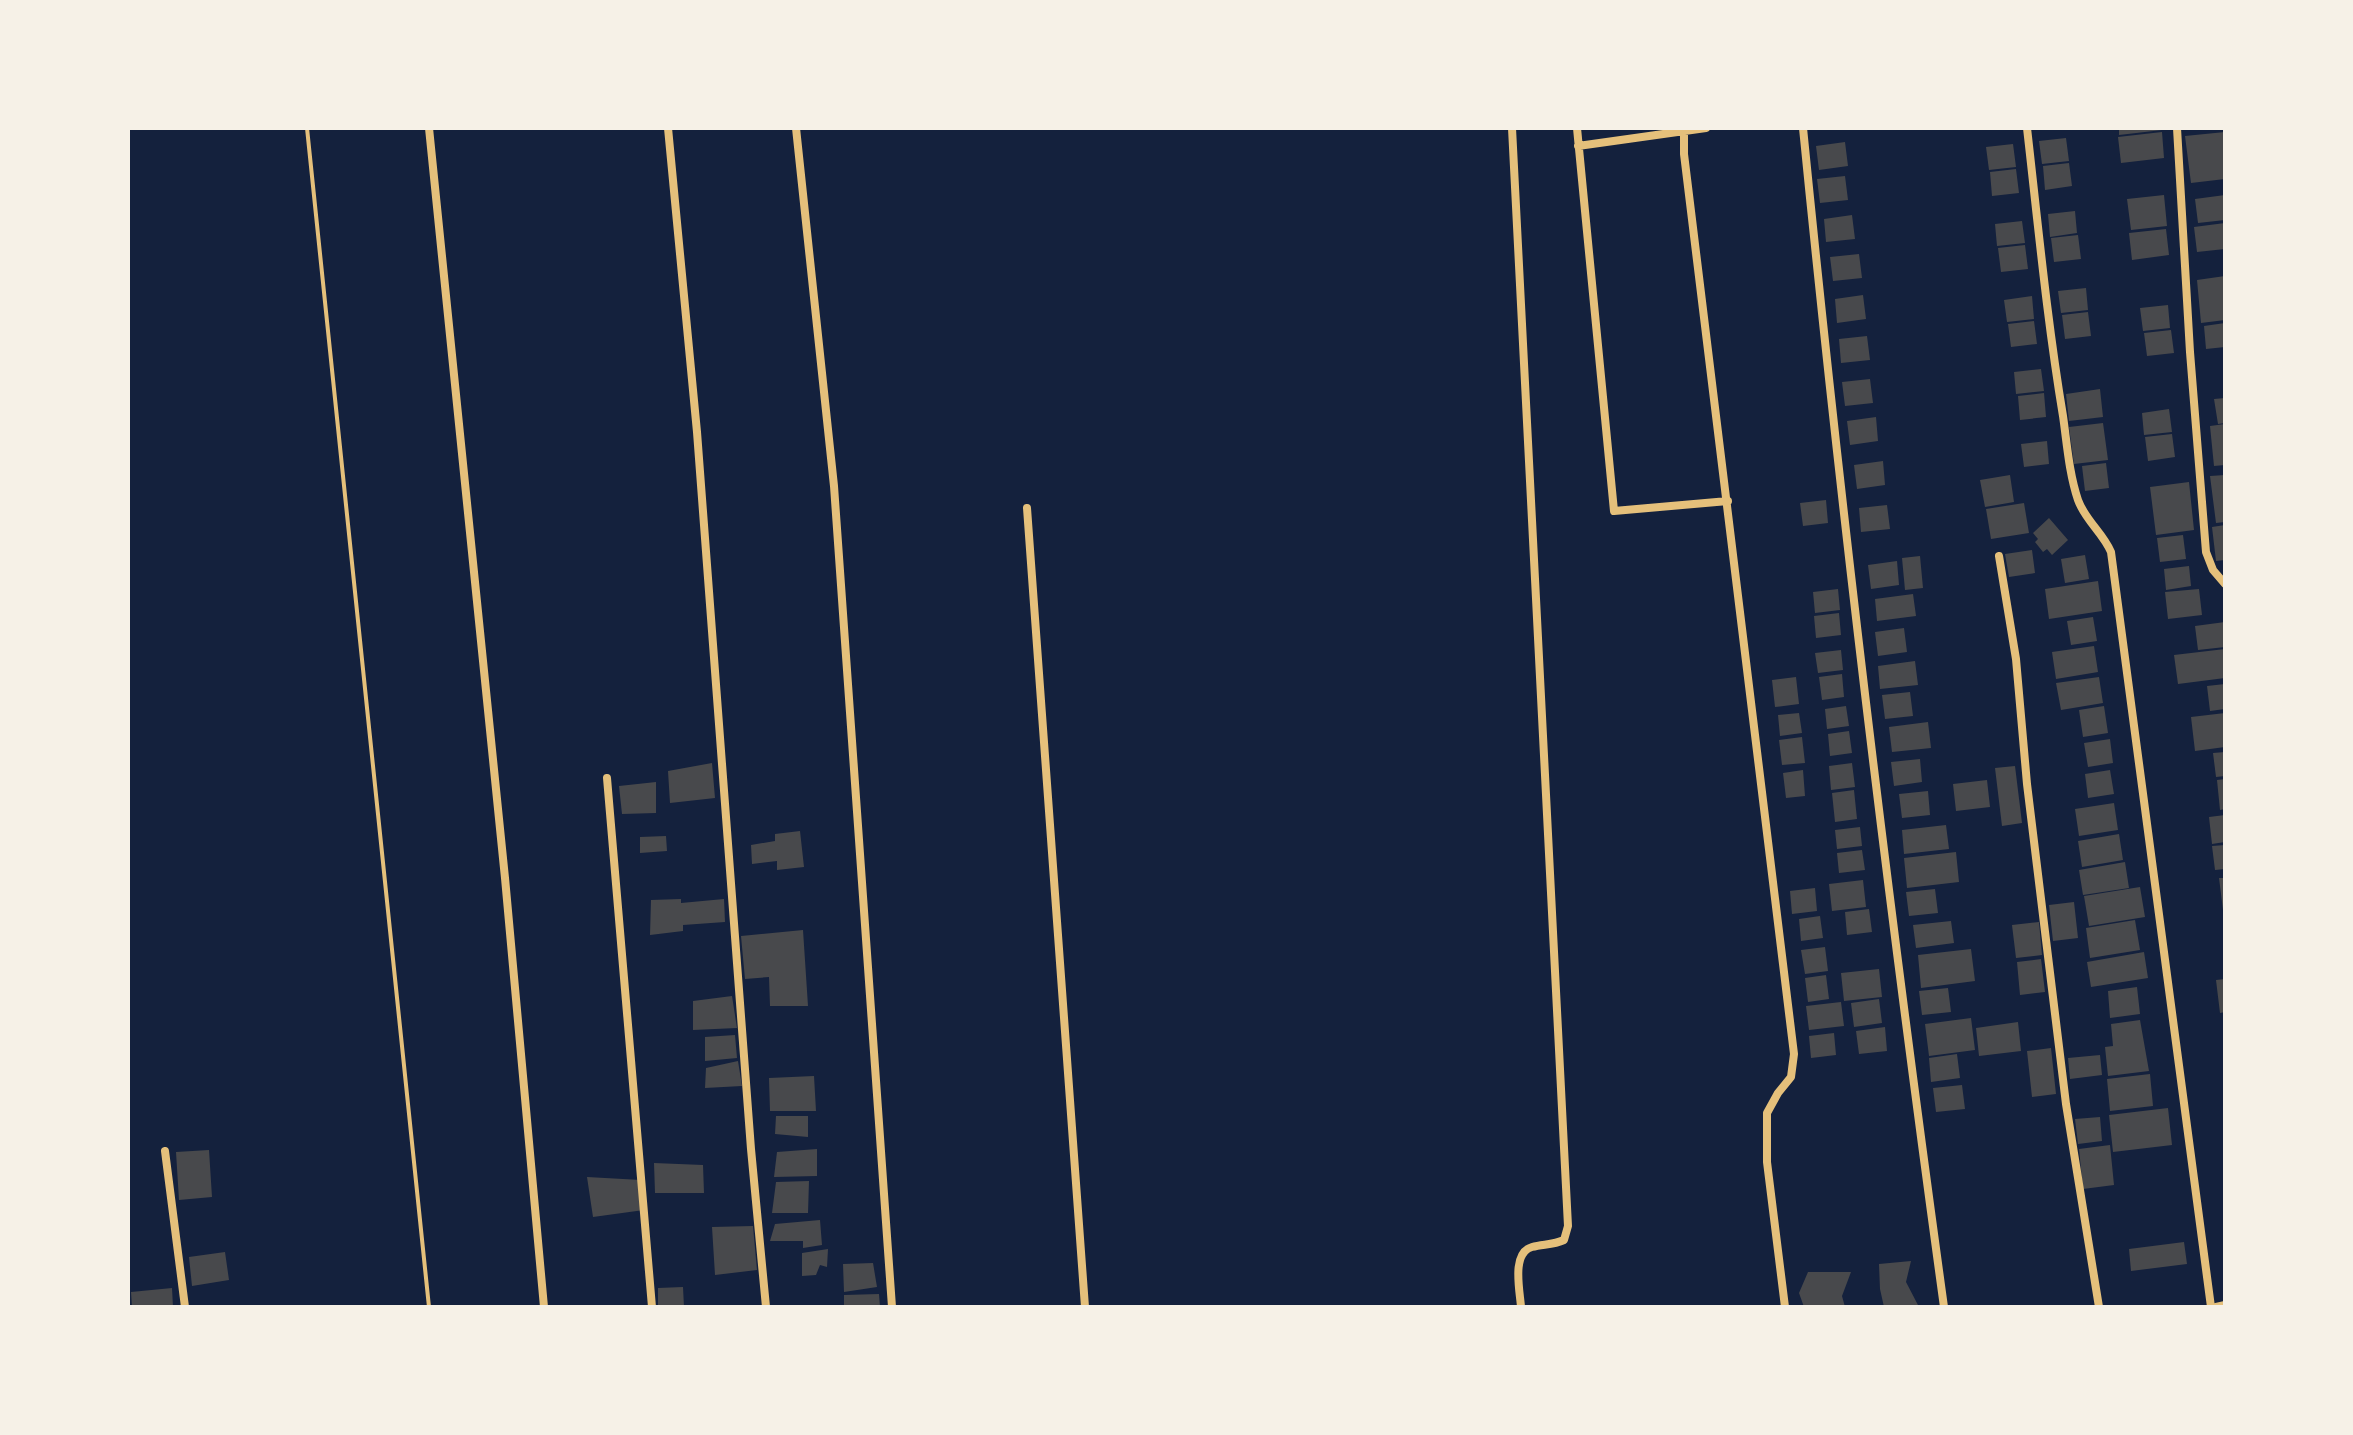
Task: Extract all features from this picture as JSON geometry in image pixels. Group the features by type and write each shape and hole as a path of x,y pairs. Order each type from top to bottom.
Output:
{"street":[{"path":"429,128 505,878 544,1307"},
{"path":"668,128 697,432 751,1149 766,1307"},
{"path":"796,128 834,486 892,1307"},
{"path":"1512,128 1568,1226 1564,1240 1528,1248 1524,1252 1518,1267 1521,1307"},
{"path":"1577,128 1614,511 1728,501"},
{"path":"1578,146 1706,128"},
{"path":"1803,128 1831,402 1944,1307"},
{"path":"2027,128 2056,382 2068,458 2080,505 2111,552 2214,1307 2225,1305"},
{"path":"2177,128 2206,552 2213,570 2225,584"},
{"path":"1684,130 1684,154 1794,1054 1791,1077 1767,1113 1767,1162 1785,1307"},
{"path":"1027,508 1085,1307"},
{"path":"1999,556 2016,659 2027,784 2066,1104 2099,1307"},
{"path":"607,778 652,1307"},
{"path":"165,1151 185,1307"}],"path":[{"path":"307,128 429,1307"}],"building":[{"path":"2119,128 2161,128 2162,130 2119,135"},
{"path":"2162,132 2164,158 2121,163 2118,137"},
{"path":"2225,132 2225,179 2191,183 2185,136"},
{"path":"2066,138 2069,161 2042,164 2039,141"},
{"path":"1845,142 1848,166 1819,170 1816,146"},
{"path":"2013,144 2016,167 1989,170 1986,147"},
{"path":"2069,163 2072,186 2045,190 2043,166"},
{"path":"2016,169 2019,193 1992,196 1990,172"},
{"path":"1845,176 1848,200 1820,203 1817,179"},
{"path":"2164,195 2167,226 2131,230 2127,199"},
{"path":"2225,195 2225,220 2198,223 2195,199"},
{"path":"2075,211 2077,233 2050,237 2048,214"},
{"path":"1852,215 1855,239 1826,242 1824,219"},
{"path":"2022,221 2025,243 1997,246 1995,224"},
{"path":"2225,223 2225,249 2197,252 2194,227"},
{"path":"2166,229 2169,255 2132,260 2129,233"},
{"path":"2078,235 2081,259 2054,262 2051,238"},
{"path":"2025,245 2028,269 2001,272 1998,248"},
{"path":"1859,254 1862,278 1833,281 1830,257"},
{"path":"2225,276 2225,320 2201,323 2197,280"},
{"path":"2086,288 2088,310 2061,313 2058,291"},
{"path":"1863,295 1866,319 1837,323 1835,299"},
{"path":"2032,296 2034,319 2007,322 2004,300"},
{"path":"2168,305 2170,328 2143,331 2140,308"},
{"path":"2088,312 2091,336 2065,339 2062,315"},
{"path":"2034,321 2037,344 2011,347 2008,324"},
{"path":"2225,323 2225,347 2206,349 2204,326"},
{"path":"2171,330 2174,353 2147,356 2144,333"},
{"path":"1867,336 1870,360 1841,363 1839,339"},
{"path":"2041,369 2044,391 2016,394 2014,372"},
{"path":"1870,379 1873,403 1845,406 1842,382"},
{"path":"2100,389 2103,417 2069,421 2066,394"},
{"path":"2044,393 2046,417 2020,420 2018,396"},
{"path":"2225,398 2225,423 2218,424 2214,399"},
{"path":"2169,409 2172,432 2144,435 2142,413"},
{"path":"1876,417 1878,441 1850,445 1847,421"},
{"path":"2103,423 2108,460 2074,464 2069,427"},
{"path":"2225,424 2225,465 2214,466 2210,426"},
{"path":"2172,434 2175,457 2148,461 2145,437"},
{"path":"2047,441 2049,464 2024,467 2021,444"},
{"path":"1883,461 1885,485 1857,489 1854,465"},
{"path":"2106,463 2109,488 2085,491 2082,466"},
{"path":"2010,475 2014,502 1985,507 1980,480"},
{"path":"2225,475 2225,522 2216,523 2210,476"},
{"path":"2189,482 2194,530 2156,535 2150,487"},
{"path":"1826,500 1828,523 1803,526 1800,503"},
{"path":"2024,503 2029,533 1991,539 1986,509"},
{"path":"1887,505 1890,529 1861,532 1859,508"},
{"path":"2049,518 2068,540 2052,555 2047,549 2043,552 2035,542 2038,539 2033,533"},
{"path":"2225,525 2225,560 2216,561 2212,527"},
{"path":"2183,535 2186,559 2160,562 2157,538"},
{"path":"2032,550 2035,573 2009,577 2005,554"},
{"path":"2085,555 2089,579 2065,583 2061,559"},
{"path":"1920,556 1923,588 1905,590 1902,558"},
{"path":"1897,561 1899,585 1871,589 1868,565"},
{"path":"2189,566 2191,586 2166,590 2164,569"},
{"path":"2098,581 2102,611 2049,619 2045,589"},
{"path":"1838,589 1840,610 1815,613 1813,592"},
{"path":"2199,589 2202,615 2168,619 2165,592"},
{"path":"1913,594 1916,616 1877,621 1875,599"},
{"path":"1839,613 1841,635 1816,638 1814,616"},
{"path":"2093,617 2097,641 2071,645 2067,621"},
{"path":"2225,622 2225,647 2198,650 2195,626"},
{"path":"1904,628 1907,652 1878,656 1875,632"},
{"path":"2094,646 2098,672 2056,679 2052,652"},
{"path":"2225,649 2225,678 2178,684 2174,655"},
{"path":"1841,650 1843,670 1818,673 1815,653"},
{"path":"1915,661 1918,685 1880,689 1878,666"},
{"path":"1842,674 1844,697 1822,700 1819,677"},
{"path":"1796,677 1799,704 1775,707 1772,680"},
{"path":"2099,677 2103,703 2061,710 2056,683"},
{"path":"2225,684 2225,709 2210,711 2207,686"},
{"path":"1910,692 1913,716 1885,719 1882,695"},
{"path":"1846,706 1849,726 1827,729 1825,709"},
{"path":"2104,706 2108,733 2083,737 2079,710"},
{"path":"1799,713 1802,733 1780,736 1778,715"},
{"path":"2225,713 2225,747 2195,751 2191,717"},
{"path":"1928,722 1931,748 1892,752 1889,727"},
{"path":"1849,731 1852,753 1830,756 1828,734"},
{"path":"1802,737 1805,763 1782,765 1779,740"},
{"path":"2110,739 2113,763 2088,767 2084,743"},
{"path":"2225,752 2225,776 2216,777 2213,753"},
{"path":"1920,759 1922,782 1894,786 1891,762"},
{"path":"712,763 715,798 670,803 668,771"},
{"path":"1852,763 1855,787 1831,790 1829,766"},
{"path":"2015,766 2022,823 2002,826 1995,768"},
{"path":"1803,770 1805,796 1786,798 1783,773"},
{"path":"2110,770 2114,794 2088,798 2085,774"},
{"path":"2225,779 2225,809 2220,810 2217,780"},
{"path":"1987,780 1990,807 1956,811 1953,784"},
{"path":"656,782 656,813 622,814 619,786"},
{"path":"1854,790 1857,819 1835,822 1832,793"},
{"path":"1928,791 1930,815 1902,818 1899,794"},
{"path":"2114,803 2118,830 2079,836 2075,809"},
{"path":"2225,815 2225,842 2212,844 2209,817"},
{"path":"1946,825 1949,849 1904,854 1902,830"},
{"path":"1860,827 1862,846 1837,849 1835,830"},
{"path":"800,831 804,867 777,870 777,861 752,864 751,845 775,841 775,834"},
{"path":"2119,834 2123,860 2082,867 2078,841"},
{"path":"666,836 667,851 640,853 640,837"},
{"path":"2225,845 2225,869 2215,870 2212,846"},
{"path":"1862,850 1865,870 1839,873 1837,853"},
{"path":"1956,852 1959,882 1907,888 1904,858"},
{"path":"2125,862 2129,888 2083,895 2079,870"},
{"path":"2219,878 2225,878 2225,910 2223,910"},
{"path":"1863,880 1866,907 1832,911 1829,884"},
{"path":"2140,887 2145,917 2089,926 2084,896"},
{"path":"1815,888 1817,911 1792,914 1790,891"},
{"path":"1935,889 1938,913 1909,916 1906,892"},
{"path":"681,899 681,903 724,899 725,922 683,925 683,931 650,935 651,900"},
{"path":"2074,902 2078,938 2053,941 2049,905"},
{"path":"1869,909 1872,932 1847,935 1845,912"},
{"path":"1820,916 1823,938 1801,941 1799,919"},
{"path":"2135,920 2140,950 2090,958 2086,928"},
{"path":"1951,921 1954,943 1916,948 1913,925"},
{"path":"2039,922 2042,955 2016,958 2012,925"},
{"path":"803,930 808,1006 770,1006 769,977 745,979 741,936"},
{"path":"1825,947 1828,971 1805,974 1801,950"},
{"path":"1971,949 1975,981 1921,988 1918,955"},
{"path":"2144,952 2148,978 2091,987 2087,962"},
{"path":"2041,959 2045,992 2020,995 2017,962"},
{"path":"1879,969 1882,997 1844,1001 1841,973"},
{"path":"1826,975 1829,999 1808,1002 1805,978"},
{"path":"2225,979 2225,1012 2220,1013 2216,980"},
{"path":"2137,987 2140,1014 2110,1018 2108,991"},
{"path":"1948,988 1951,1012 1922,1015 1919,991"},
{"path":"732,996 737,1028 693,1030 693,1001"},
{"path":"1879,999 1882,1023 1854,1027 1851,1003"},
{"path":"1841,1002 1844,1026 1809,1030 1806,1006"},
{"path":"1971,1018 1975,1050 1929,1056 1925,1024"},
{"path":"2140,1020 2149,1071 2108,1076 2105,1047 2113,1046 2111,1024"},
{"path":"2018,1022 2021,1051 1979,1056 1976,1028"},
{"path":"1885,1027 1887,1051 1859,1054 1856,1031"},
{"path":"1834,1033 1836,1055 1811,1058 1809,1036"},
{"path":"735,1035 737,1058 705,1061 705,1037"},
{"path":"2051,1048 2056,1094 2032,1097 2027,1051"},
{"path":"1957,1054 1960,1078 1931,1082 1929,1058"},
{"path":"2100,1055 2102,1075 2070,1079 2068,1058"},
{"path":"738,1061 742,1086 705,1088 706,1068"},
{"path":"2150,1074 2153,1106 2110,1111 2107,1079"},
{"path":"814,1076 816,1111 770,1111 769,1078"},
{"path":"1962,1085 1965,1109 1936,1112 1933,1088"},
{"path":"2168,1108 2172,1145 2113,1152 2109,1115"},
{"path":"776,1116 808,1116 808,1137 775,1134"},
{"path":"2100,1117 2102,1141 2078,1144 2075,1119"},
{"path":"2110,1145 2114,1185 2083,1189 2079,1149"},
{"path":"817,1149 817,1176 774,1177 777,1152"},
{"path":"209,1150 212,1197 179,1200 176,1152"},
{"path":"654,1163 703,1165 704,1193 655,1193"},
{"path":"587,1177 641,1180 644,1210 593,1217"},
{"path":"809,1181 808,1213 772,1213 776,1182"},
{"path":"820,1220 822,1245 803,1248 803,1241 770,1241 775,1224"},
{"path":"753,1226 757,1270 715,1275 712,1227"},
{"path":"2184,1242 2187,1264 2131,1271 2129,1249"},
{"path":"828,1249 827,1267 820,1265 816,1275 802,1276 802,1253"},
{"path":"225,1252 229,1280 192,1286 189,1257"},
{"path":"1911,1261 1906,1282 1919,1307 1884,1307 1879,1264"},
{"path":"873,1263 877,1287 844,1292 843,1264"},
{"path":"1808,1272 1851,1272 1842,1296 1845,1307 1804,1307 1799,1293"},
{"path":"683,1287 684,1307 658,1307 658,1288"},
{"path":"172,1288 173,1307 132,1307 131,1292"},
{"path":"879,1294 880,1307 844,1307 844,1295"}]}
